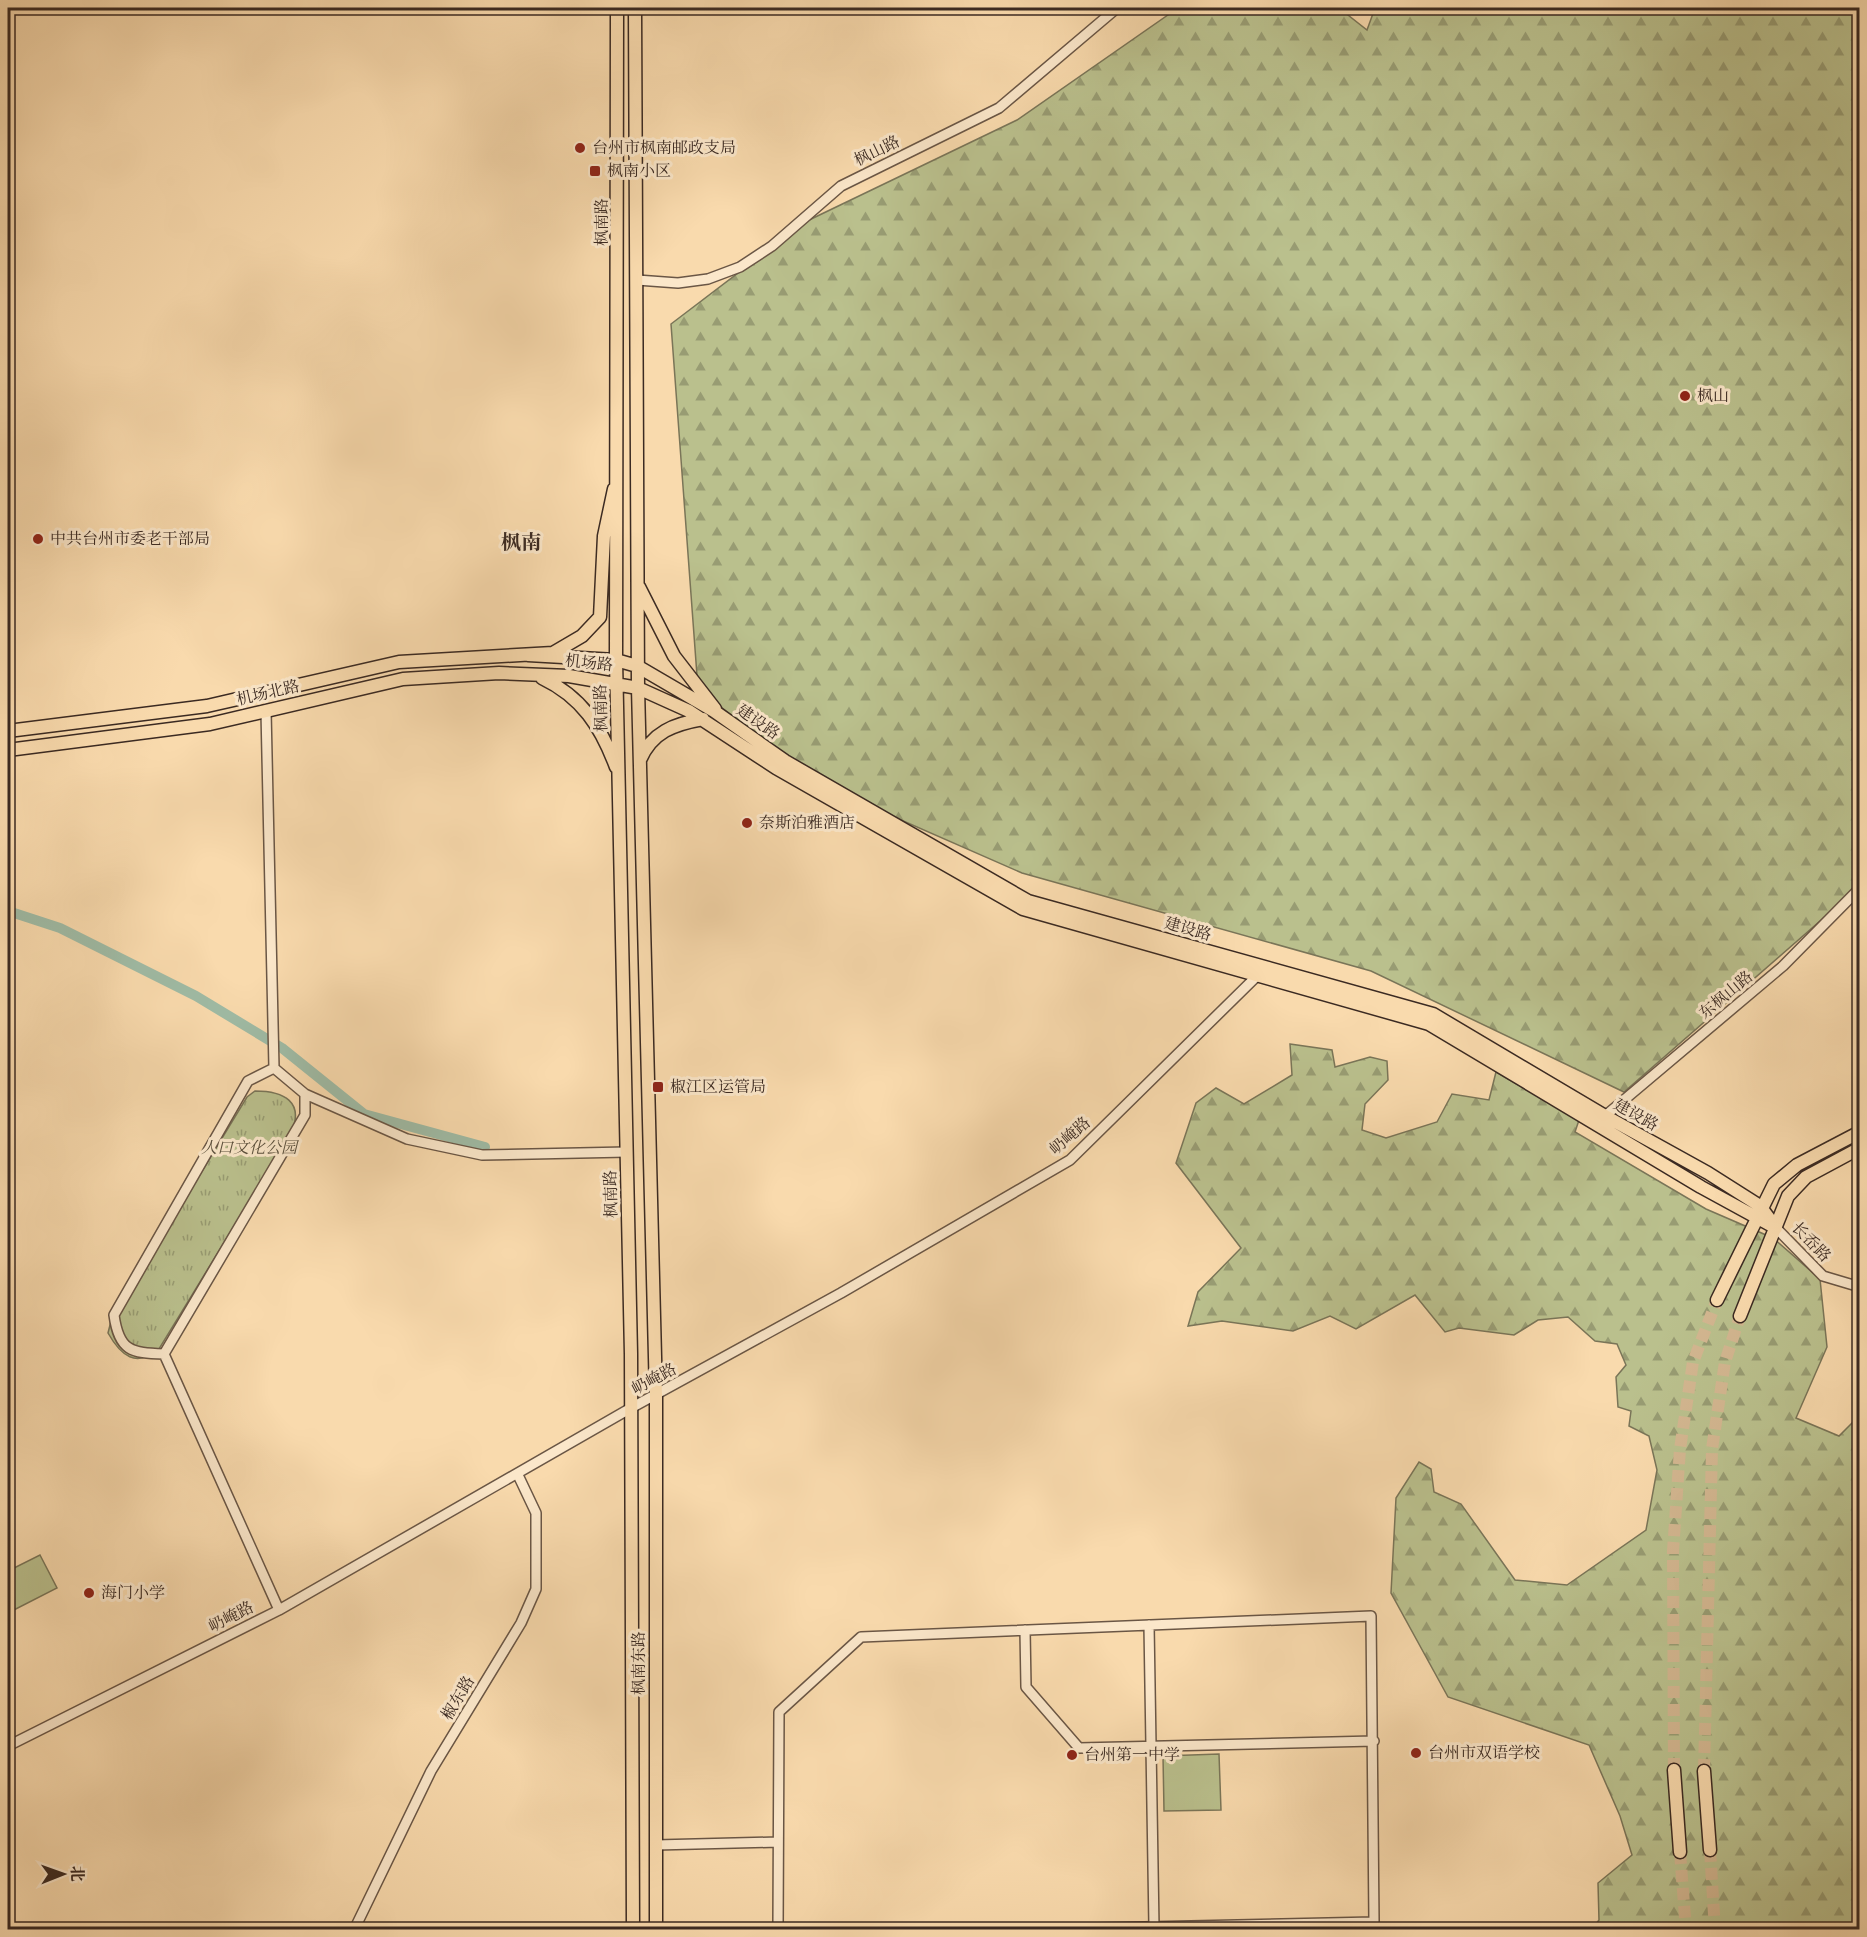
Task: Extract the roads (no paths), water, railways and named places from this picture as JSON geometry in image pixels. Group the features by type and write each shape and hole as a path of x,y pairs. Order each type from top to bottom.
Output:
{"main road":[{"name":"枫南路","path":"617,8 616,660 631,1408 633,1929"},
{"name":"枫南路","path":"635,8 637,666 656,1396"},
{"path":"528,655 554,653 565,648 582,636 600,618 603,536 608,506 618,478"},
{"path":"637,582 674,656 722,716"},
{"name":"机场路","path":"528,655 616,660"},
{"name":"机场北路","path":"8,731 207,706 399,662 528,655"},
{"name":"建设路","path":"616,660 637,666 722,716 785,761 1028,901 1429,1024 1758,1212"},
{"name":"机场北路","path":"8,750 210,724 403,679 499,673 535,675"},
{"path":"535,675 567,692 590,714 602,734 619,775"},
{"name":"机场路","path":"535,675 617,682 638,688"},
{"name":"建设路","path":"638,688 703,719 776,768 1023,909 1261,973 1434,1014 1605,1116 1708,1173 1776,1228"},
{"path":"639,764 653,738 662,731 703,719"},
{"path":"1717,1300 1758,1212 1774,1184 1797,1165 1860,1132"},
{"path":"1740,1316 1788,1196 1806,1177 1860,1148"},
{"name":"枫南东路","path":"656,1396 656,1929"},
{"path":"1674,1770 1680,1852"},
{"path":"1704,1771 1710,1850"}],"street":[{"name":"枫山路","path":"637,280 678,283 708,279 740,267 772,246 841,186 999,108 1117,8"},
{"path":"266,711 274,1068 305,1094 407,1139 483,1155 627,1152"},
{"name":"东枫山路","path":"1605,1116 1784,966 1860,888"},
{"name":"屷崦路","path":"8,1746 279,1610 518,1475 631,1408 841,1293 1070,1160 1261,973"},
{"path":"164,1354 140,1353 126,1347 117,1335 114,1316 248,1081 274,1068"},
{"path":"164,1354 305,1115 305,1094"},
{"name":"长岙路","path":"1776,1228 1823,1276 1860,1287"},
{"path":"164,1354 279,1610"},
{"name":"椒东路","path":"354,1929 431,1771 521,1623 536,1589 536,1513 518,1475"},
{"path":"778,1929 779,1712 861,1637 1371,1616 1374,1922 1009,1929"},
{"path":"1149,1625 1154,1927"},
{"path":"1025,1630 1026,1688 1079,1748 1374,1741"},
{"path":"656,1845 778,1842"}],"waterway":[{"path":"8,911 60,928 196,996 282,1048 364,1114 485,1147"}],"tunnel":[{"path":"1674,1770 1673,1551 1680,1449 1693,1362 1717,1300"},
{"path":"1704,1771 1712,1449 1725,1362 1740,1316"},
{"path":"1710,1850 1715,1930"},
{"path":"1680,1852 1686,1930"}],"place":[{"name":"台州市枫南邮政支局","path":"580,148"},
{"name":"枫南小区","path":"595,171"},
{"name":"枫山","path":"1685,396"},
{"name":"中共台州市委老干部局","path":"38,539"},
{"name":"奈斯泊雅酒店","path":"747,823"},
{"name":"椒江区运管局","path":"658,1087"},
{"name":"海门小学","path":"89,1593"},
{"name":"台州市双语学校","path":"1416,1753"},
{"name":"台州第一中学","path":"1072,1755"}],"district":[{"name":"枫南","path":"521,542"}],"park label":[{"name":"人口文化公园","path":"249,1148"}]}
